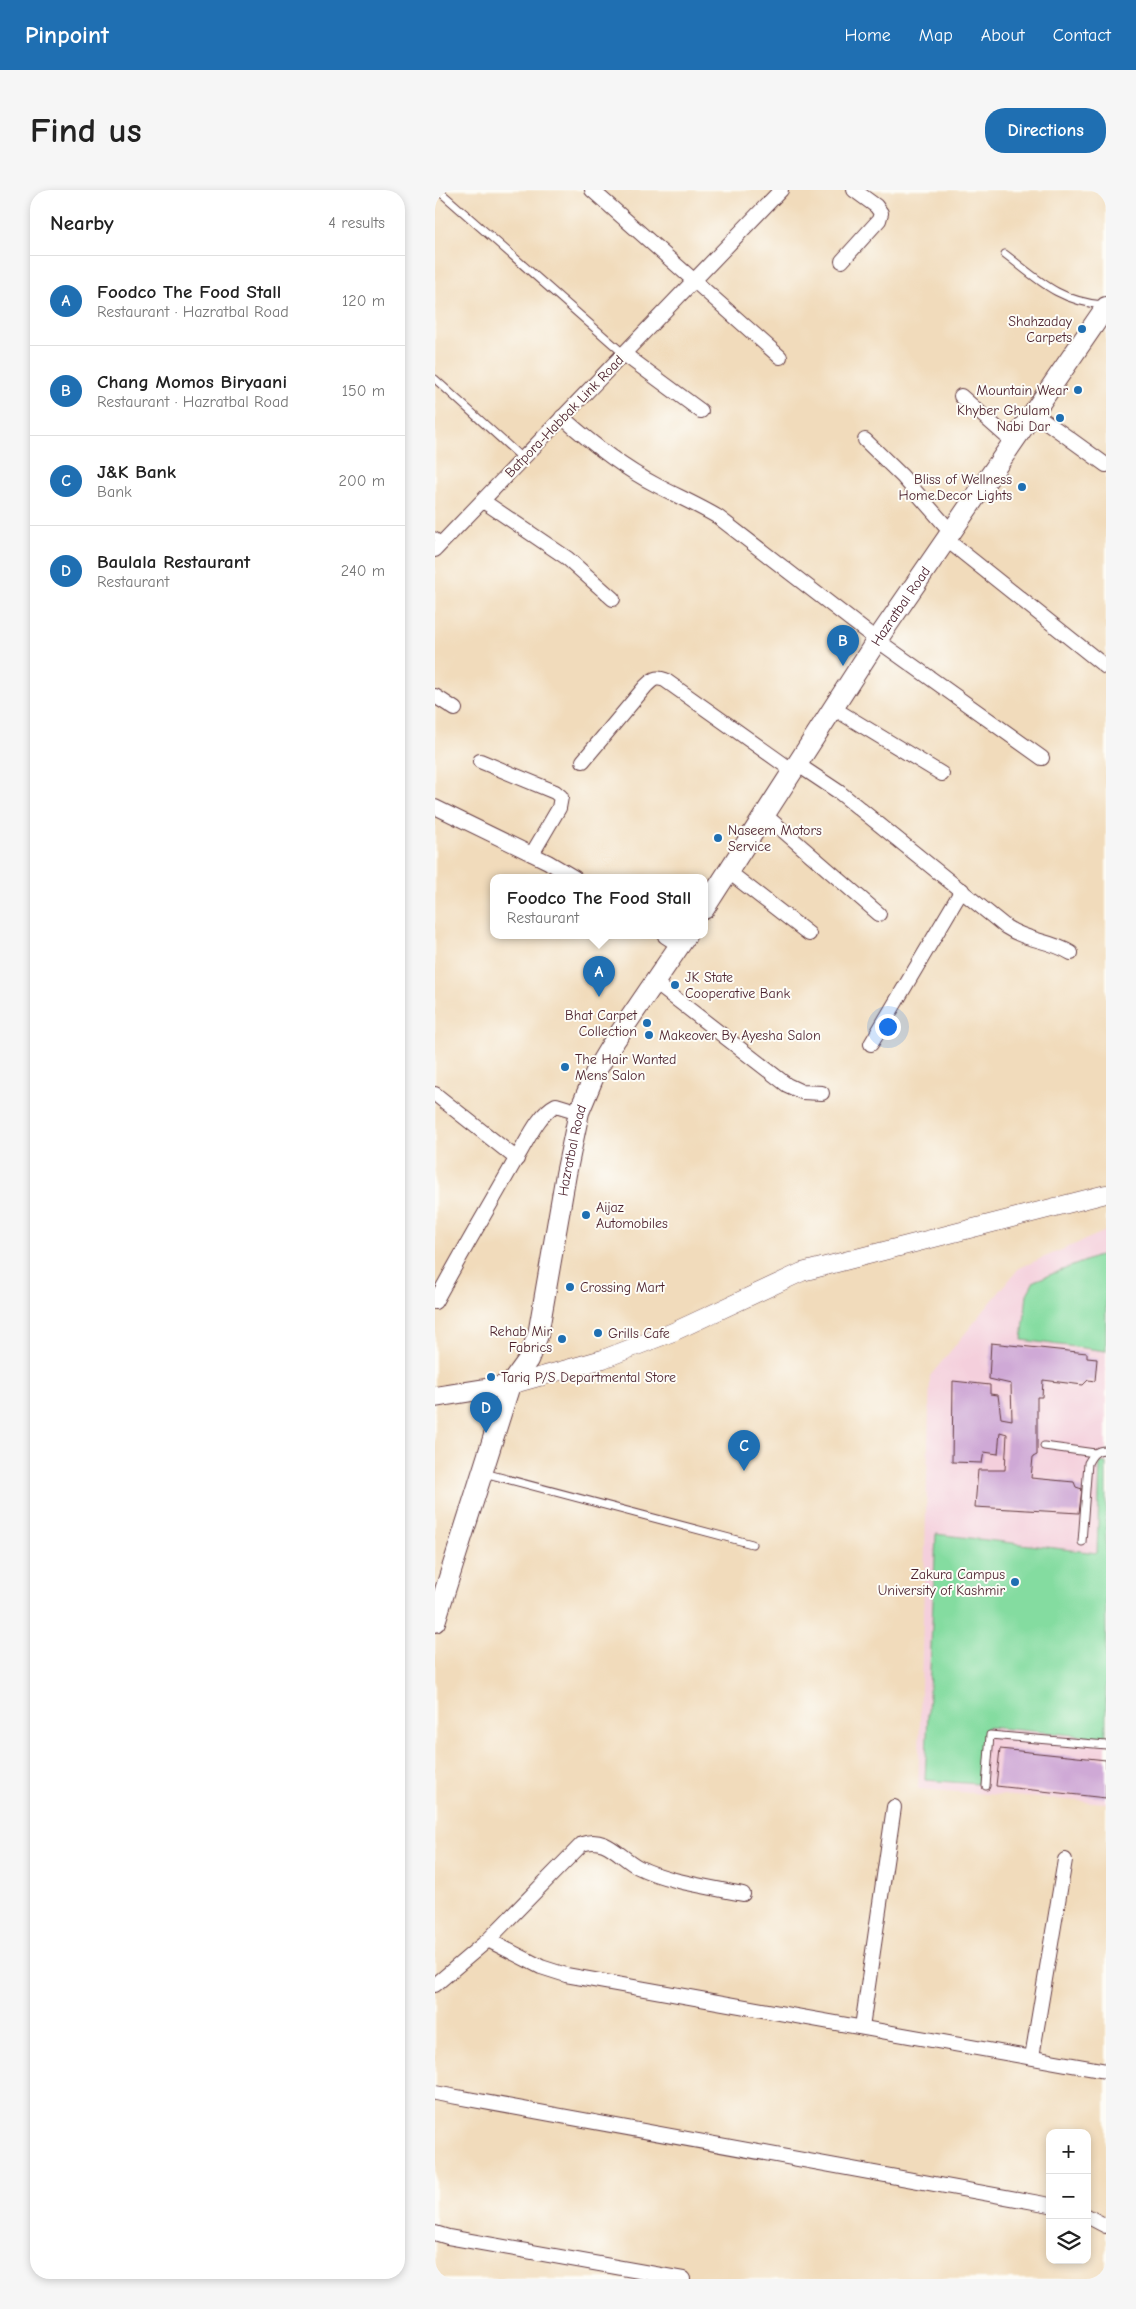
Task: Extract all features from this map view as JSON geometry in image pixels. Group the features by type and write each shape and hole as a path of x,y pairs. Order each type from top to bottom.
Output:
{"main road":[{"name":"Hazratbal Road","path":"708,903 877,640 1014,443 1106,306"},
{"name":"Hazratbal Road","path":"435,1622 510,1385 528,1360 538,1335 566,1174 579,1112 597,1069 654,982 677,939"},
{"path":"435,1397 510,1385"}],"street":[{"path":"592,190 780,358"},
{"name":"Batpora-Habbak Link Road","path":"437,543 483,501 522,458 781,190"},
{"path":"842,261 879,220 881,213 876,206 854,190"},
{"path":"624,354 701,410"},
{"path":"961,396 1014,443"},
{"path":"1034,413 1106,465"},
{"path":"562,417 612,458 655,485 691,500 718,517 877,640 1042,758"},
{"path":"865,440 902,476 949,537 1106,667"},
{"path":"483,501 567,558 613,599"},
{"path":"583,761 645,687 658,677 795,767 839,792 962,890 1005,928 1018,935 1056,944 1071,953"},
{"path":"435,696 455,708"},
{"path":"833,708 942,774"},
{"path":"480,761 555,792 561,797 559,808 531,854"},
{"path":"435,807 568,874"},
{"path":"765,815 879,914"},
{"path":"729,872 809,934"},
{"path":"871,1044 962,890"},
{"path":"654,982 787,1085 801,1092 822,1093"},
{"path":"435,1094 517,1159"},
{"path":"435,1302 476,1226 549,1108 556,1104 579,1112"},
{"path":"510,1385 603,1359 673,1332 802,1272 1106,1194"},
{"path":"862,2027 894,1807"},
{"path":"435,1985 488,1940 582,1844 591,1840 602,1842 631,1863 648,1872 743,1894"},
{"path":"1031,2057 1065,1860"},
{"path":"488,1940 541,1967 566,1975 1106,2071"},
{"path":"435,2093 1046,2203"},
{"path":"1091,2218 1106,2226"},
{"path":"435,2233 448,2238 683,2279"}],"lane":[{"path":"438,190 624,354"},
{"path":"1005,254 1055,292 1086,303 1106,306"},
{"path":"435,379 522,458"},
{"path":"1044,1446 1095,1453"},
{"path":"1082,1542 1088,1463 1099,1450 1106,1450"},
{"path":"483,1473 752,1544"},
{"path":"986,1786 990,1735 1106,1745"}],"shaded area":[{"name":"Zakura Campus University of Kashmir","path":"1106,1231 1106,1803 918,1789 930,1376 1019,1268"}],"green space":[{"path":"1106,1253 1106,1351 1022,1340 1027,1294 1034,1281"},
{"path":"1100,1462 1106,1463 1106,1738 987,1727 978,1784 925,1780 936,1534 1097,1553"}],"building":[{"path":"991,1343 1087,1353 1087,1358 1097,1359 1095,1381 1088,1380 1083,1385 1043,1380 1042,1397 1037,1397 1037,1455 1033,1457 1031,1478 1074,1482 1076,1487 1082,1489 1079,1513 975,1507 978,1470 1005,1470 1007,1434 1000,1432 998,1454 984,1452 982,1463 952,1462 953,1381 990,1385 990,1394 998,1395 1001,1418 1012,1420 1011,1384 989,1379"},
{"path":"1000,1749 1106,1760 1106,1798 996,1786"}],"place":[{"name":"Shahzaday Carpets","path":"1082,329"},
{"name":"Mountain Wear","path":"1078,390"},
{"name":"Khyber Ghulam Nabi Dar","path":"1060,418"},
{"name":"Bliss of Wellness Home.Decor Lights","path":"1022,487"},
{"name":"Chang Momos Biryaani","path":"843,666"},
{"name":"Naseem Motors Service","path":"718,838"},
{"name":"JK State Cooperative Bank","path":"675,985"},
{"name":"Foodco The Food Stall","path":"599,997"},
{"name":"Bhat Carpet Collection","path":"647,1023"},
{"name":"Makeover By Ayesha Salon","path":"649,1035"},
{"name":"The Hair Wanted Mens Salon","path":"565,1067"},
{"name":"Aijaz Automobiles","path":"586,1215"},
{"name":"Crossing Mart","path":"570,1287"},
{"name":"Grills Cafe","path":"598,1333"},
{"name":"Rehab Mir Fabrics","path":"562,1339"},
{"name":"Tariq P/S Departmental Store","path":"491,1377"},
{"name":"Baulala Restaurant","path":"486,1433"},
{"name":"J&K Bank","path":"744,1471"},
{"name":"Zakura Campus University of Kashmir","path":"1015,1582"}]}
